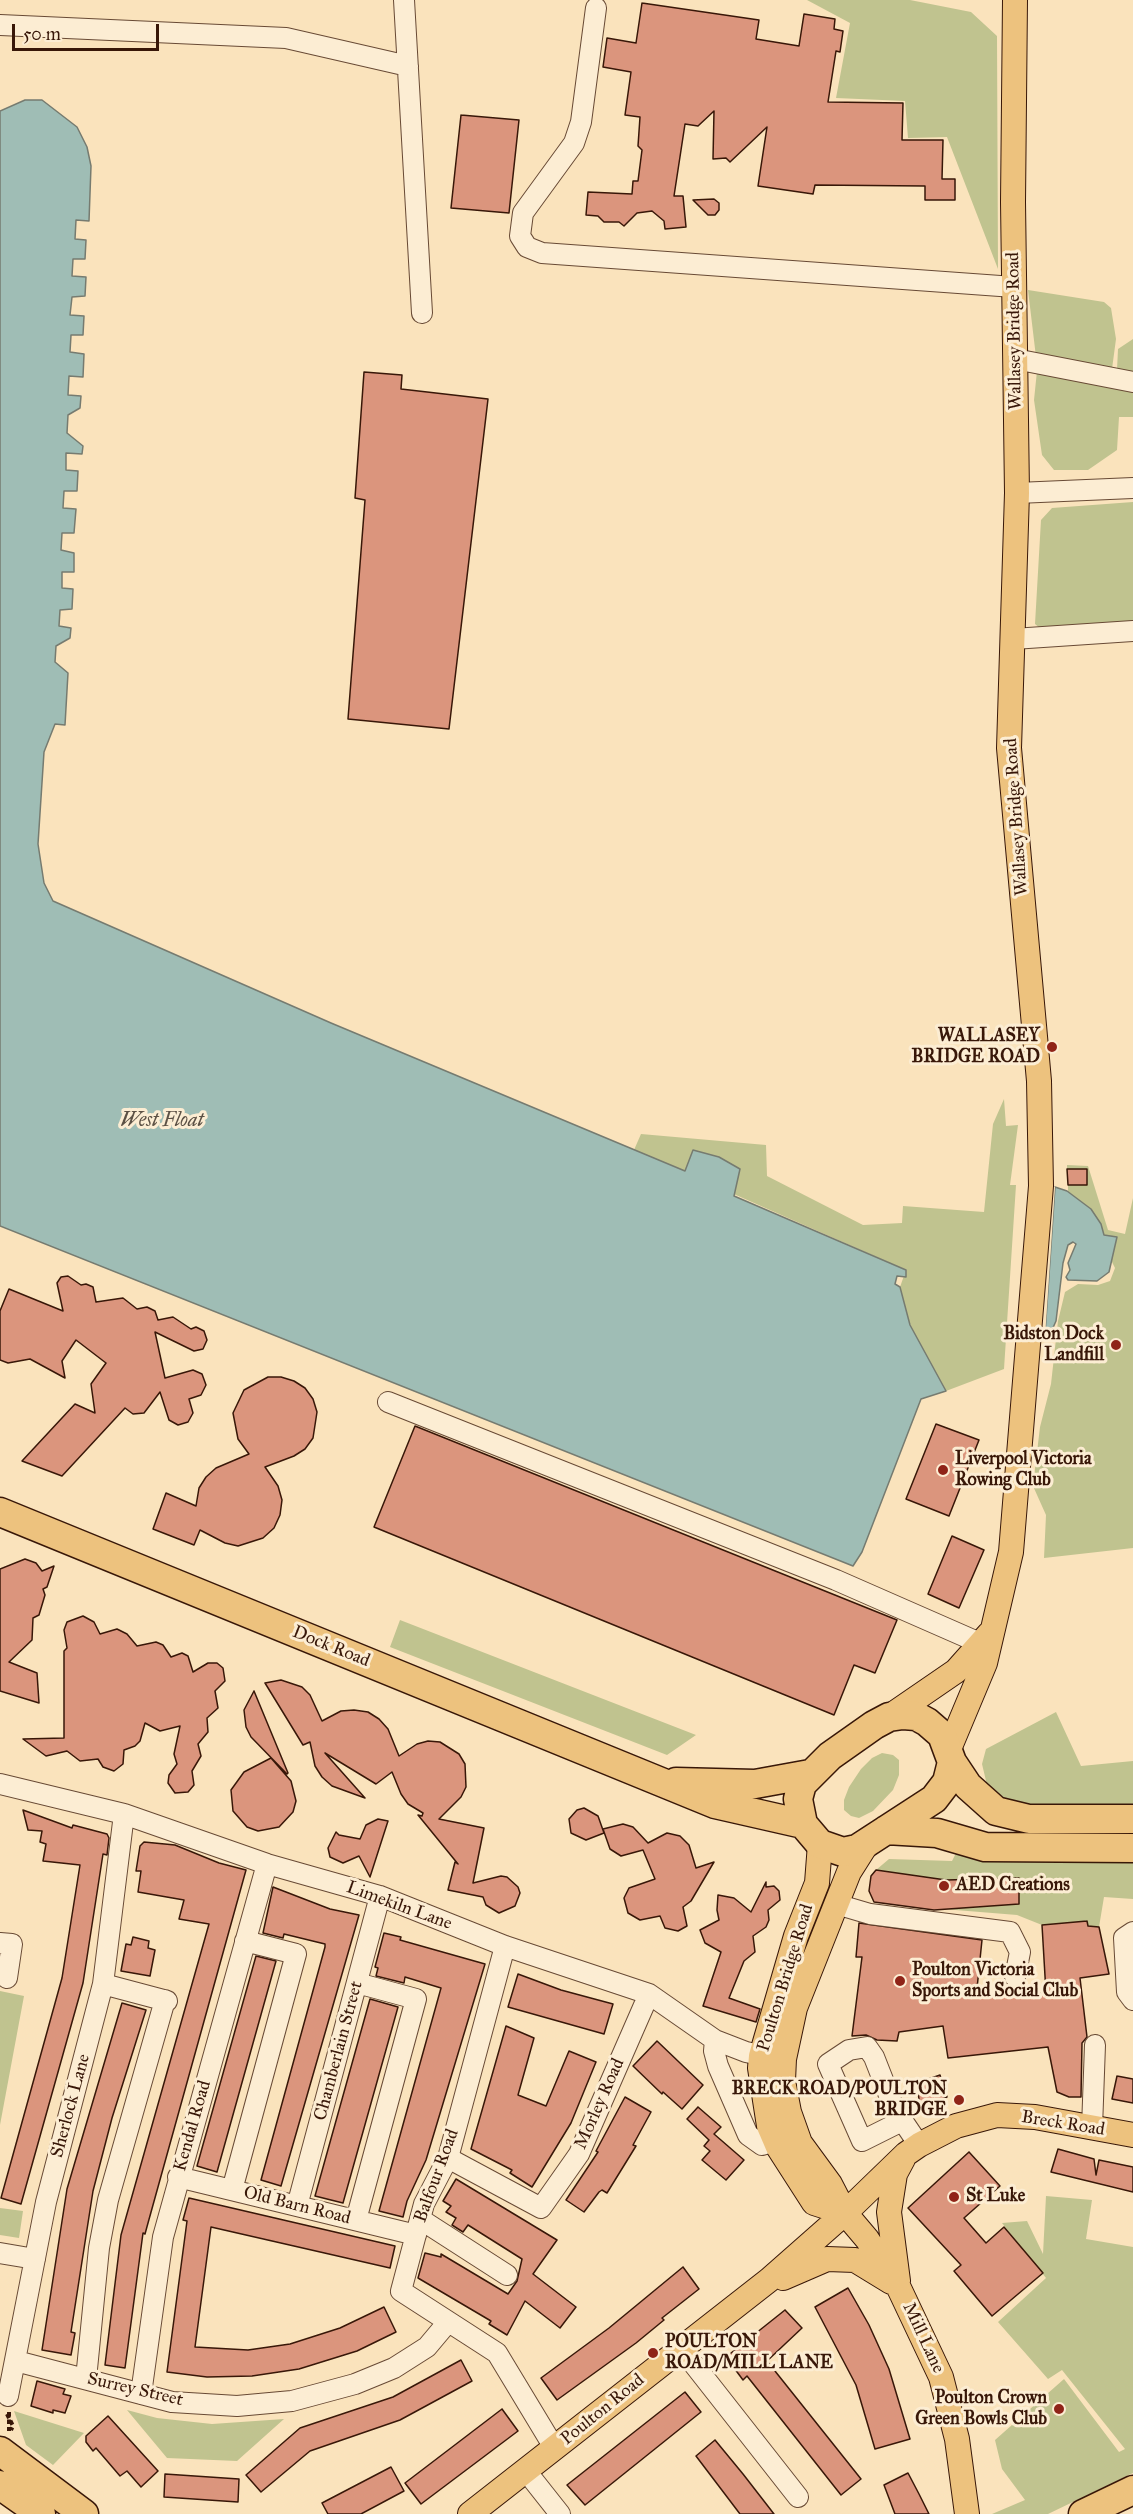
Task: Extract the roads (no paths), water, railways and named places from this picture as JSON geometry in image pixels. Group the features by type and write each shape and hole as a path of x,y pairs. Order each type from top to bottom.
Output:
{"highway":[{"name":"Dock Road","path":"0,1512 715,1804 812,1834"},
{"path":"950,1755 947,1782 934,1799 877,1836 843,1852 812,1834 798,1799 802,1784 830,1756 889,1717 916,1716 942,1735 950,1755 968,1786 996,1811 1029,1819 1133,1819"},
{"name":"Dock Road","path":"662,1781 755,1784 810,1774"},
{"path":"877,1836 936,1833 985,1847 1133,1848"},
{"path":"0,2451 84,2514"},
{"path":"0,2485 41,2514"},
{"path":"1083,2514 1133,2490"}],"main road":[{"name":"Wallasey Bridge Road","path":"987,1637 1011,1552 1041,1186 1039,1081 1009,748 1017,493 1014,287 1015,0"},
{"path":"889,1717 956,1671 987,1637"},
{"path":"950,1755 985,1663 987,1637"},
{"name":"Poulton Bridge Road","path":"812,1834 817,1882 796,1936 763,2098 775,2141 814,2203 845,2213"},
{"name":"Poulton Bridge Road","path":"845,2213 830,2184 800,2143 789,2112 783,2081 772,2057 795,2008 849,1872 877,1836"},
{"name":"Breck Road","path":"845,2213 912,2149 956,2126 997,2115 1035,2117 1133,2135"},
{"path":"898,2286 889,2212 895,2174 912,2149"},
{"name":"Mill Lane","path":"845,2213 867,2239 898,2286 941,2377 957,2439 967,2514"},
{"name":"Poulton Road","path":"470,2514 747,2297 845,2213"},
{"path":"747,2297 790,2274 827,2259 855,2260 898,2286"}],"street":[{"path":"404,0 422,313"},
{"path":"596,8 581,122 574,143 523,213 520,236 527,247 542,253 1014,287"},
{"path":"0,25 286,38 408,66"},
{"path":"1015,359 1133,382"},
{"path":"1017,493 1133,488"},
{"path":"1013,639 1133,631"},
{"path":"388,1402 836,1580 987,1637"},
{"name":"Limekiln Lane","path":"0,1784 124,1814 267,1864 380,1896 505,1946 649,1994 715,2040 772,2057"},
{"name":"Sherlock Lane","path":"8,2396 46,2202 103,1984 124,1814"},
{"name":"Kendal Road","path":"141,2394 163,2237 267,1864"},
{"name":"Chamberlain Street","path":"297,2206 380,1896"},
{"path":"836,1904 870,1914 1010,1932 1020,1952 1015,1977"},
{"path":"1133,1932 1125,1938 1127,1992 1133,2000"},
{"path":"232,2190 296,1954 245,1941"},
{"path":"0,1942 12,1944 7,1978"},
{"name":"Balfour Road","path":"505,1946 448,2157 424,2204 401,2291 497,2353 555,2449"},
{"path":"356,2220 416,1999 357,1983"},
{"path":"86,2379 99,2248 108,2200 166,2001 103,1984"},
{"name":"Morley Road","path":"448,2157 541,2208 579,2154 649,1994"},
{"path":"715,2040 714,2051 718,2066 748,2134 762,2145 775,2141"},
{"path":"1092,2128 1095,2045"},
{"path":"902,2121 862,2141 828,2064 849,2050 867,2047 902,2121 912,2149"},
{"name":"Old Barn Road","path":"178,2177 356,2220 418,2227 507,2275"},
{"path":"0,2253 35,2259"},
{"name":"Surrey Street","path":"16,2361 172,2402 237,2406 292,2401 355,2384 394,2368 427,2347 448,2322"},
{"path":"681,2348 798,2497"},
{"path":"526,2471 560,2514"}],"water":[{"name":"West Float","path":"25,100 42,100 77,127 87,147 91,166 89,221 76,220 75,239 86,240 85,259 73,259 72,276 86,277 85,296 72,297 70,315 84,316 83,335 71,335 70,352 84,354 83,377 69,376 68,395 81,396 80,408 68,415 67,433 83,446 82,454 66,453 66,470 78,471 77,491 64,491 63,508 76,509 74,533 62,533 61,550 74,553 74,572 62,572 62,588 73,589 72,609 60,610 59,626 71,628 70,638 56,646 55,662 68,673 65,725 55,724 44,752 38,844 44,883 53,901 331,1023 685,1171 693,1150 719,1157 740,1169 734,1196 906,1270 906,1277 897,1276 895,1284 900,1287 910,1325 946,1391 921,1399 862,1552 853,1566 0,1226 0,111"},
{"path":"1055,1187 1067,1191 1091,1209 1101,1224 1104,1235 1117,1237 1109,1272 1097,1281 1068,1280 1066,1277 1070,1270 1068,1263 1076,1244 1073,1242 1068,1245 1063,1263 1056,1321 1052,1330 1045,1334"}],"place":[{"name":"WALLASEY BRIDGE ROAD","path":"1052,1047"},
{"name":"Bidston Dock Landfill","path":"1116,1345"},
{"name":"Liverpool Victoria Rowing Club","path":"943,1470"},
{"name":"AED Creations","path":"944,1886"},
{"name":"Poulton Victoria Sports and Social Club","path":"900,1981"},
{"name":"BRECK ROAD/POULTON BRIDGE","path":"959,2100"},
{"name":"St Luke","path":"954,2197"},
{"name":"POULTON ROAD/MILL LANE","path":"653,2353"},
{"name":"Poulton Crown Green Bowls Club","path":"1059,2409"}]}
